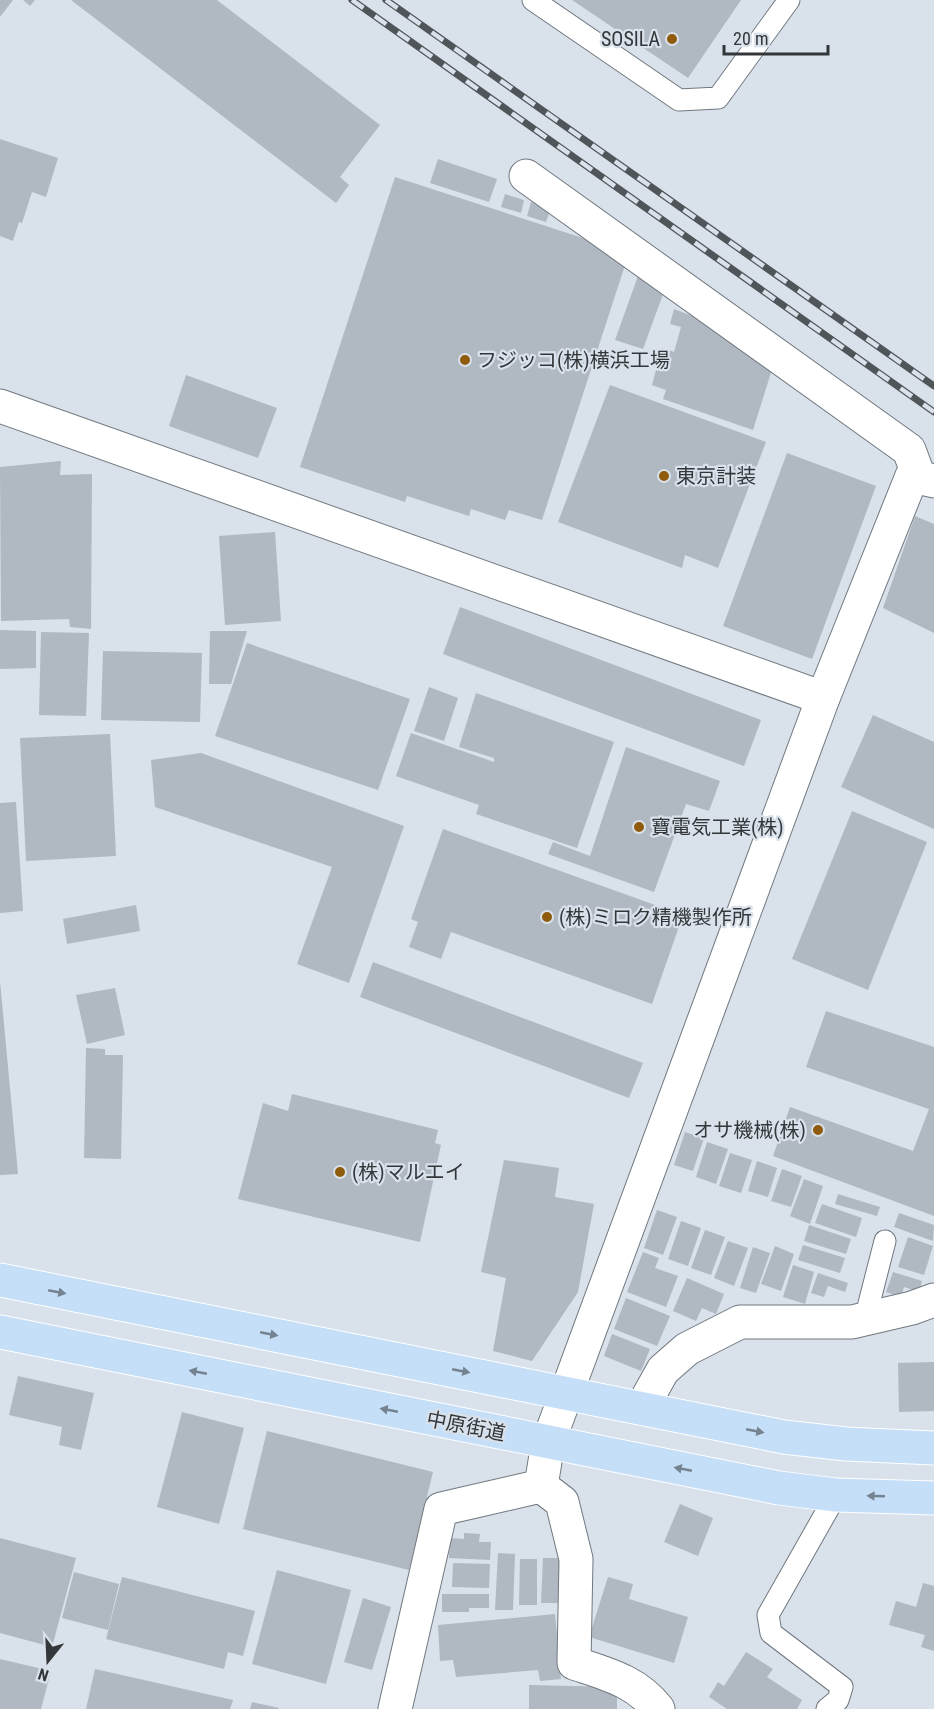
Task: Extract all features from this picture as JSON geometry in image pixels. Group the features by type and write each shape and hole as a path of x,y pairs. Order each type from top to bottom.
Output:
{"main road":[{"path":"0,1280 784,1437 846,1444 934,1448"},
{"name":"中原街道","path":"0,1332 779,1488 836,1495 934,1498"}],"street":[{"path":"526,176 909,450 926,479"},
{"path":"0,406 823,698"},
{"path":"541,1486 548,1443 823,698 912,476 926,479"},
{"path":"646,1409 649,1395 663,1370 687,1349 740,1322 852,1322 934,1300"},
{"path":"395,1709 441,1509 541,1486"},
{"path":"541,1486 562,1502 576,1559 574,1663 624,1679 649,1697 658,1709"}],"lane":[{"path":"533,0 679,100 718,98 789,0"},
{"path":"865,1319 885,1241"},
{"path":"827,1709 838,1700 842,1687 771,1634 768,1615 836,1495"}],"building":[{"path":"0,0 13,0 0,17"},
{"path":"23,0 35,0 30,6"},
{"path":"71,0 217,0 380,125 340,177 349,185 336,203"},
{"name":"SOSILA","path":"572,0 741,0 688,78"},
{"path":"0,139 58,158 46,197 32,192 22,223 19,222 13,241 0,236"},
{"path":"438,159 497,179 489,202 430,183"},
{"name":"フジッコ(株)横浜工場","path":"395,177 629,253 542,520 509,510 505,520 471,509 469,516 407,496 405,502 300,467"},
{"path":"505,194 524,200 521,213 501,207"},
{"path":"531,202 551,208 546,222 527,216"},
{"path":"638,276 666,286 643,349 615,340"},
{"path":"674,309 724,328 774,363 753,430 663,399 666,390 652,385 662,348 674,352 681,327 670,324"},
{"path":"186,375 277,408 258,458 169,426"},
{"name":"東京計装","path":"610,385 766,442 718,568 685,555 682,568 558,522"},
{"path":"787,453 876,486 812,659 723,626"},
{"path":"61,461 60,475 92,474 91,629 70,627 69,619 1,621 0,467"},
{"path":"915,516 934,524 934,633 883,608"},
{"path":"275,532 281,621 225,625 219,536"},
{"path":"460,607 761,720 744,766 443,654"},
{"path":"0,630 36,631 36,668 0,669"},
{"path":"210,631 247,631 231,684 209,684"},
{"path":"41,632 89,633 86,716 39,715"},
{"path":"247,643 410,699 378,790 215,736"},
{"path":"103,651 202,653 200,722 101,720"},
{"path":"429,687 458,698 444,741 414,731"},
{"path":"476,693 614,742 577,848 476,814 479,805 396,776 411,733 494,762 494,758 459,747"},
{"path":"873,715 934,742 934,829 841,787"},
{"path":"110,734 116,856 26,861 20,738"},
{"name":"寶電気工業(株)","path":"626,747 720,781 709,811 686,804 654,892 548,854 553,842 590,856"},
{"path":"201,753 404,826 349,983 297,964 332,867 155,807 151,760"},
{"path":"16,802 23,911 0,913 0,803"},
{"path":"852,811 927,842 868,990 792,959"},
{"name":"(株)ミロク精機製作所","path":"443,829 683,915 652,1004 451,932 441,959 409,947 418,922 411,919"},
{"path":"136,905 140,931 67,944 63,919"},
{"path":"373,962 643,1063 629,1098 360,997"},
{"path":"0,981 18,1174 0,1175"},
{"path":"115,988 125,1035 87,1044 76,995"},
{"name":"オサ機械(株)","path":"826,1011 934,1047 934,1216 773,1156 790,1107 913,1151 929,1109 806,1067"},
{"path":"86,1048 105,1049 105,1055 123,1055 121,1159 84,1158"},
{"name":"(株)マルエイ","path":"292,1094 438,1130 435,1143 441,1145 420,1242 238,1199 263,1103 288,1111"},
{"path":"685,1132 704,1138 693,1171 674,1165"},
{"path":"707,1142 728,1149 716,1184 696,1177"},
{"path":"730,1153 752,1160 741,1193 719,1186"},
{"path":"504,1160 559,1168 555,1197 594,1204 578,1292 532,1361 493,1351 506,1278 481,1272"},
{"path":"757,1161 777,1168 768,1197 748,1191"},
{"path":"782,1169 802,1176 791,1207 771,1201"},
{"path":"804,1179 823,1186 810,1224 790,1216"},
{"path":"838,1194 880,1207 877,1216 835,1204"},
{"path":"822,1204 862,1218 856,1237 815,1223"},
{"path":"657,1210 677,1217 663,1255 644,1248"},
{"path":"899,1213 934,1225 933,1241 894,1227"},
{"path":"681,1221 701,1228 688,1266 668,1259"},
{"path":"809,1225 851,1239 846,1254 804,1241"},
{"path":"705,1230 725,1237 711,1275 691,1268"},
{"path":"908,1237 933,1246 924,1275 898,1267"},
{"path":"728,1241 748,1248 734,1286 714,1278"},
{"path":"803,1245 845,1258 840,1273 798,1260"},
{"path":"775,1246 794,1254 781,1291 761,1284"},
{"path":"753,1247 770,1253 756,1293 740,1288"},
{"path":"643,1252 659,1258 655,1268 678,1276 666,1307 627,1292"},
{"path":"793,1265 814,1272 805,1304 783,1297"},
{"path":"893,1272 922,1281 919,1292 904,1287 901,1297 886,1292"},
{"path":"818,1273 848,1283 845,1292 828,1286 824,1297 811,1293"},
{"path":"687,1278 724,1294 716,1314 702,1308 696,1321 673,1311"},
{"path":"626,1298 670,1316 657,1346 614,1329"},
{"path":"612,1334 650,1349 641,1371 604,1356"},
{"path":"934,1362 934,1411 899,1412 898,1363"},
{"path":"18,1376 94,1393 81,1450 59,1445 62,1427 9,1415"},
{"path":"182,1412 244,1428 219,1524 157,1507"},
{"path":"267,1431 433,1472 409,1570 243,1529"},
{"path":"680,1504 713,1518 698,1556 664,1542"},
{"path":"464,1533 480,1534 479,1542 491,1542 490,1560 449,1558 450,1538 464,1539"},
{"path":"0,1538 76,1558 52,1647 0,1633"},
{"path":"498,1553 515,1554 513,1610 495,1610"},
{"path":"543,1558 560,1558 558,1603 541,1603"},
{"path":"520,1559 537,1559 537,1605 519,1605"},
{"path":"453,1563 490,1564 489,1588 452,1587"},
{"path":"277,1570 351,1590 326,1684 252,1664"},
{"path":"74,1572 119,1584 108,1630 62,1618"},
{"path":"122,1577 255,1611 243,1656 228,1652 224,1669 106,1639"},
{"path":"608,1577 633,1584 629,1599 688,1617 674,1663 589,1637"},
{"path":"923,1583 934,1586 934,1651 921,1647 925,1635 889,1625 896,1601 916,1607"},
{"path":"442,1594 489,1594 489,1608 469,1608 469,1612 442,1612"},
{"path":"363,1598 391,1607 372,1670 344,1662"},
{"path":"555,1614 561,1679 540,1681 538,1670 456,1677 453,1660 440,1661 438,1625"},
{"path":"746,1652 773,1669 767,1677 802,1700 797,1709 727,1709 709,1697 718,1682 724,1686"},
{"path":"0,1659 51,1671 41,1709 0,1709"},
{"path":"95,1669 233,1700 230,1709 86,1709"},
{"path":"529,1685 617,1687 617,1709 529,1709"},
{"path":"252,1702 279,1708 279,1709 250,1709"}],"railway":[{"path":"352,0 934,412"},
{"path":"386,0 934,386"}],"place":[{"name":"SOSILA","path":"672,39"},
{"name":"フジッコ(株)横浜工場","path":"465,360"},
{"name":"東京計装","path":"664,476"},
{"name":"寶電気工業(株)","path":"639,827"},
{"name":"(株)ミロク精機製作所","path":"547,917"},
{"name":"オサ機械(株)","path":"818,1130"},
{"name":"(株)マルエイ","path":"340,1172"}]}
